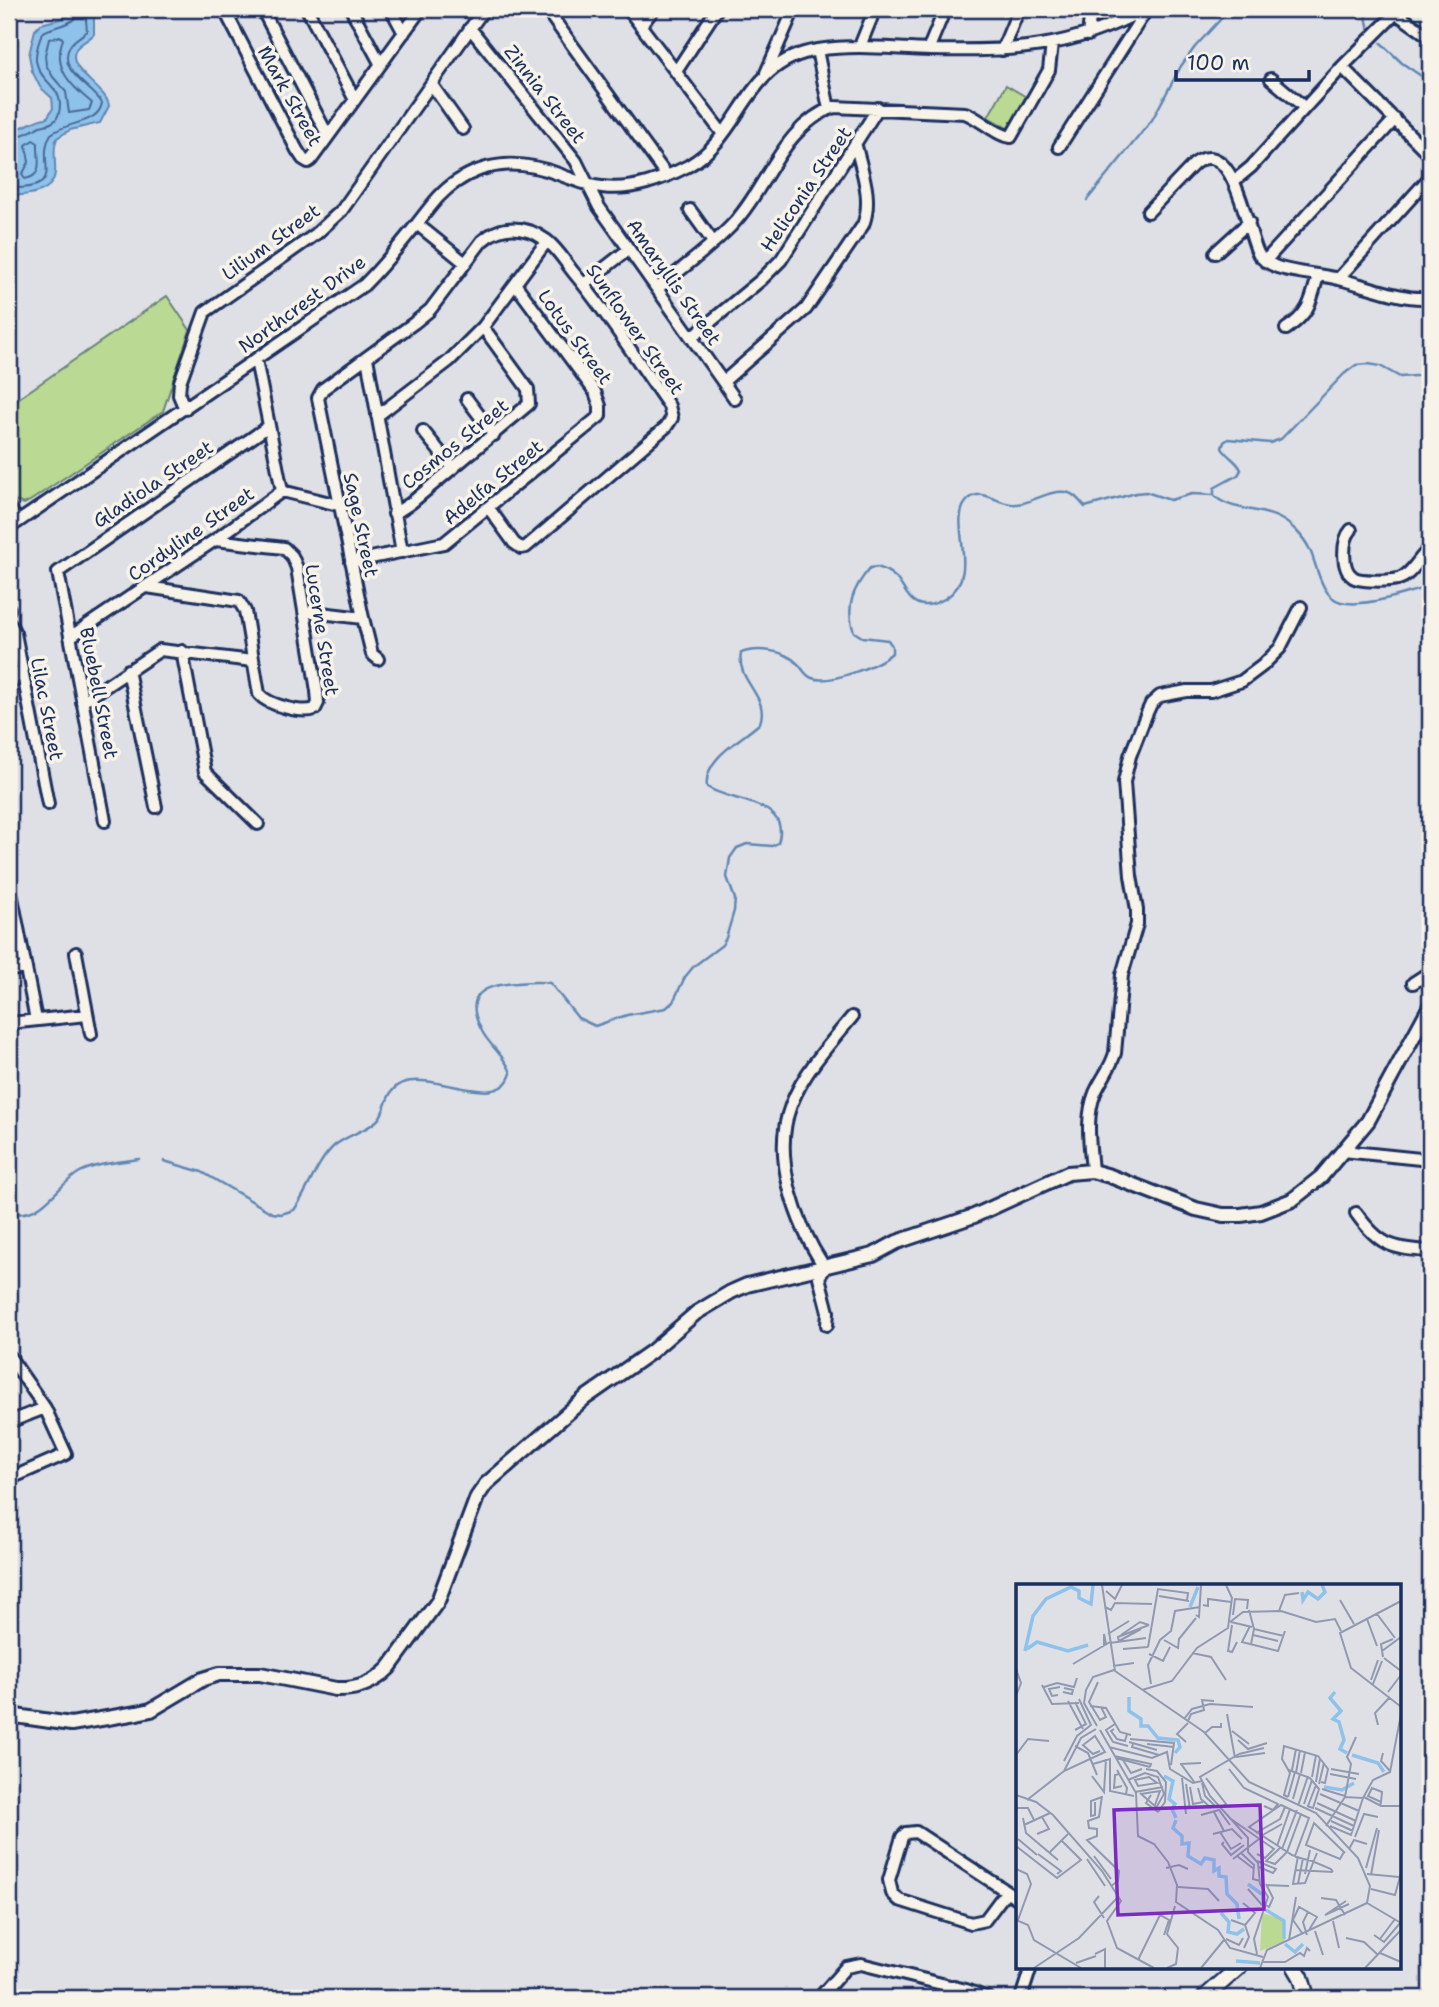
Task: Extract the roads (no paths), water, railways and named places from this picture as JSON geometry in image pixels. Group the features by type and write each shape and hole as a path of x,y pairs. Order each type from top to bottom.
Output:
{"main road":[{"path":"1203,1998 1238,1968"},
{"path":"1296,1968 1307,1998"}],"street":[{"name":"Mark Street","path":"224,9 303,159 308,162 328,136"},
{"path":"262,9 328,136 421,9"},
{"path":"307,9 355,100"},
{"path":"351,9 380,63"},
{"path":"391,9 404,33"},
{"name":"Lilium Street","path":"185,409 179,395 180,382 205,312 331,221 432,85 484,9"},
{"path":"545,9 667,176"},
{"path":"628,9 677,70 723,134"},
{"path":"642,25 654,9"},
{"path":"677,70 717,9"},
{"path":"766,72 794,9"},
{"path":"860,46 875,9"},
{"path":"928,50 945,9"},
{"path":"1002,50 1019,9"},
{"path":"1088,36 1091,9"},
{"path":"1059,147 1146,9"},
{"name":"Northcrest Drive","path":"13,525 364,285 440,195 471,173 509,163 534,166 586,185 623,188 648,183 690,164 708,151 766,72 801,54 860,46 1002,50 1052,44 1088,36 1146,9"},
{"path":"1234,181 1251,167 1392,12 1430,37"},
{"name":"Zinnia Street","path":"470,28 576,161 586,185"},
{"path":"657,289 713,242 744,211 793,137 807,121 834,107 965,113 1003,136 1011,137 1049,70 1052,44"},
{"path":"817,50 829,109"},
{"path":"1342,67 1430,155"},
{"path":"1271,79 1304,107"},
{"path":"432,85 463,129"},
{"name":"Heliconia Street","path":"692,337 781,260 878,108"},
{"path":"1265,261 1395,119"},
{"path":"723,382 806,309 863,225 867,215 868,198 856,146"},
{"path":"1148,212 1199,160 1215,159 1234,181 1254,242 1265,261 1287,270 1338,279 1416,299 1429,299"},
{"path":"1338,279 1430,177"},
{"name":"Amaryllis Street","path":"586,185 735,398"},
{"path":"690,210 713,242"},
{"path":"1215,254 1249,222"},
{"path":"402,552 367,358 430,310 464,262 417,224"},
{"name":"Sunflower Street","path":"464,262 491,233 503,229 530,231 547,241 584,284 669,406 672,418 666,427 526,547 521,548 514,543 488,507"},
{"path":"377,416 449,361 483,327 547,241"},
{"path":"584,284 629,249"},
{"path":"1286,328 1304,315 1309,307 1318,275"},
{"name":"Lotus Street","path":"516,285 595,392 601,411"},
{"name":"Cosmos Street","path":"394,514 494,435 526,408 530,400 528,389 483,327"},
{"name":"Sage Street","path":"367,358 323,389 318,402 363,618 372,654 378,659"},
{"path":"256,360 282,491"},
{"path":"467,399 494,435"},
{"name":"Adelfa Street","path":"351,562 444,543 596,421 601,411"},
{"name":"Gladiola Street","path":"58,572 269,426"},
{"path":"423,431 453,468"},
{"name":"Cordyline Street","path":"70,637 147,587 282,491 338,505"},
{"path":"9,507 13,525"},
{"path":"1351,530 1347,535 1345,553 1348,571 1357,579 1397,579 1404,576 1430,549"},
{"name":"Lucerne Street","path":"147,587 239,601 245,611 259,694 269,703 308,711 315,709 318,703 317,691 304,611 296,568 288,551 278,547 215,540"},
{"name":"Bluebell Street","path":"58,572 105,821"},
{"path":"1092,1171 1090,1112 1095,1093 1115,1053 1122,975 1137,924 1124,782 1130,756 1146,715 1160,696 1179,692 1211,691 1242,681 1280,648 1301,607"},
{"path":"304,611 363,618"},
{"name":"Lilac Street","path":"9,622 15,633 48,804"},
{"path":"82,702 160,650 253,661"},
{"path":"182,651 205,772 258,824"},
{"path":"9,685 22,669"},
{"path":"128,670 156,807"},
{"path":"9,882 36,1020"},
{"path":"76,953 91,1034"},
{"path":"9,970 26,968"},
{"path":"1413,983 1430,972"},
{"path":"9,1715 71,1724 91,1722 151,1710 203,1679 240,1672 327,1688 349,1690 365,1686 389,1668 438,1601 477,1497 486,1484 585,1398 651,1352 712,1302 747,1285 873,1255 897,1242 974,1216 1068,1173 1092,1171 1196,1209 1223,1215 1261,1212 1292,1200 1321,1177 1368,1121 1430,1006"},
{"path":"9,1023 87,1015"},
{"path":"825,1268 804,1233 786,1172 782,1145 791,1103 814,1066 852,1017"},
{"path":"1343,1151 1430,1160"},
{"path":"1356,1213 1370,1233 1383,1243 1430,1251"},
{"path":"825,1268 819,1277 828,1311 827,1325"},
{"path":"9,1356 45,1408 66,1454 9,1479"},
{"path":"9,1422 45,1408"},
{"path":"1006,1892 985,1920 971,1923 899,1900 892,1893 889,1880 899,1845 906,1833 911,1831 923,1835 1016,1897"},
{"path":"819,1998 846,1967 861,1964 988,1998"},
{"path":"1021,1998 1031,1968"}],"water":[{"path":"76,9 92,10 94,34 76,49 76,64 107,99 109,106 100,123 70,130 57,138 54,151 55,172 50,185 30,194 9,195 9,168 13,160 9,148 9,123 13,129 22,127 47,118 53,108 52,98 40,87 32,71 29,55 35,30 41,24 64,18"}],"waterway":[{"path":"1087,200 1152,120 1181,66 1195,47 1230,9"},
{"path":"1357,9 1365,12"},
{"path":"1365,12 1372,9"},
{"path":"1365,12 1369,30"},
{"path":"1381,43 1402,63 1430,82"},
{"path":"1214,495 1214,488 1238,475 1241,470 1222,448 1224,442 1228,439 1270,443 1281,439 1356,365 1380,366 1400,377 1430,375"},
{"path":"164,1161 202,1172 272,1213 281,1214 294,1210 322,1161 334,1146 365,1129 380,1117 390,1093 397,1086 416,1081 480,1091 494,1090 505,1084 511,1073 477,1020 475,1001 485,990 505,984 550,983 578,1018 595,1026 627,1015 666,1008 673,1002 685,977 694,966 722,945 726,938 735,899 727,877 730,858 737,848 747,844 772,846 778,843 780,829 776,818 768,811 707,787 707,777 717,758 760,723 761,705 743,672 741,653 763,650 785,655 809,677 820,679 854,673 886,658 892,653 888,640 862,637 854,632 850,614 855,590 870,568 877,567 894,576 915,603 929,605 946,598 956,588 962,576 961,511 971,497 982,495 1005,503 1018,504 1054,492 1062,492 1074,495 1085,507 1146,492 1170,500 1192,494 1214,495 1227,504 1271,515 1292,527 1309,548 1328,594 1341,602 1362,603 1430,586"},
{"path":"9,1212 31,1212 48,1201 71,1178 87,1169 139,1159"}]}
